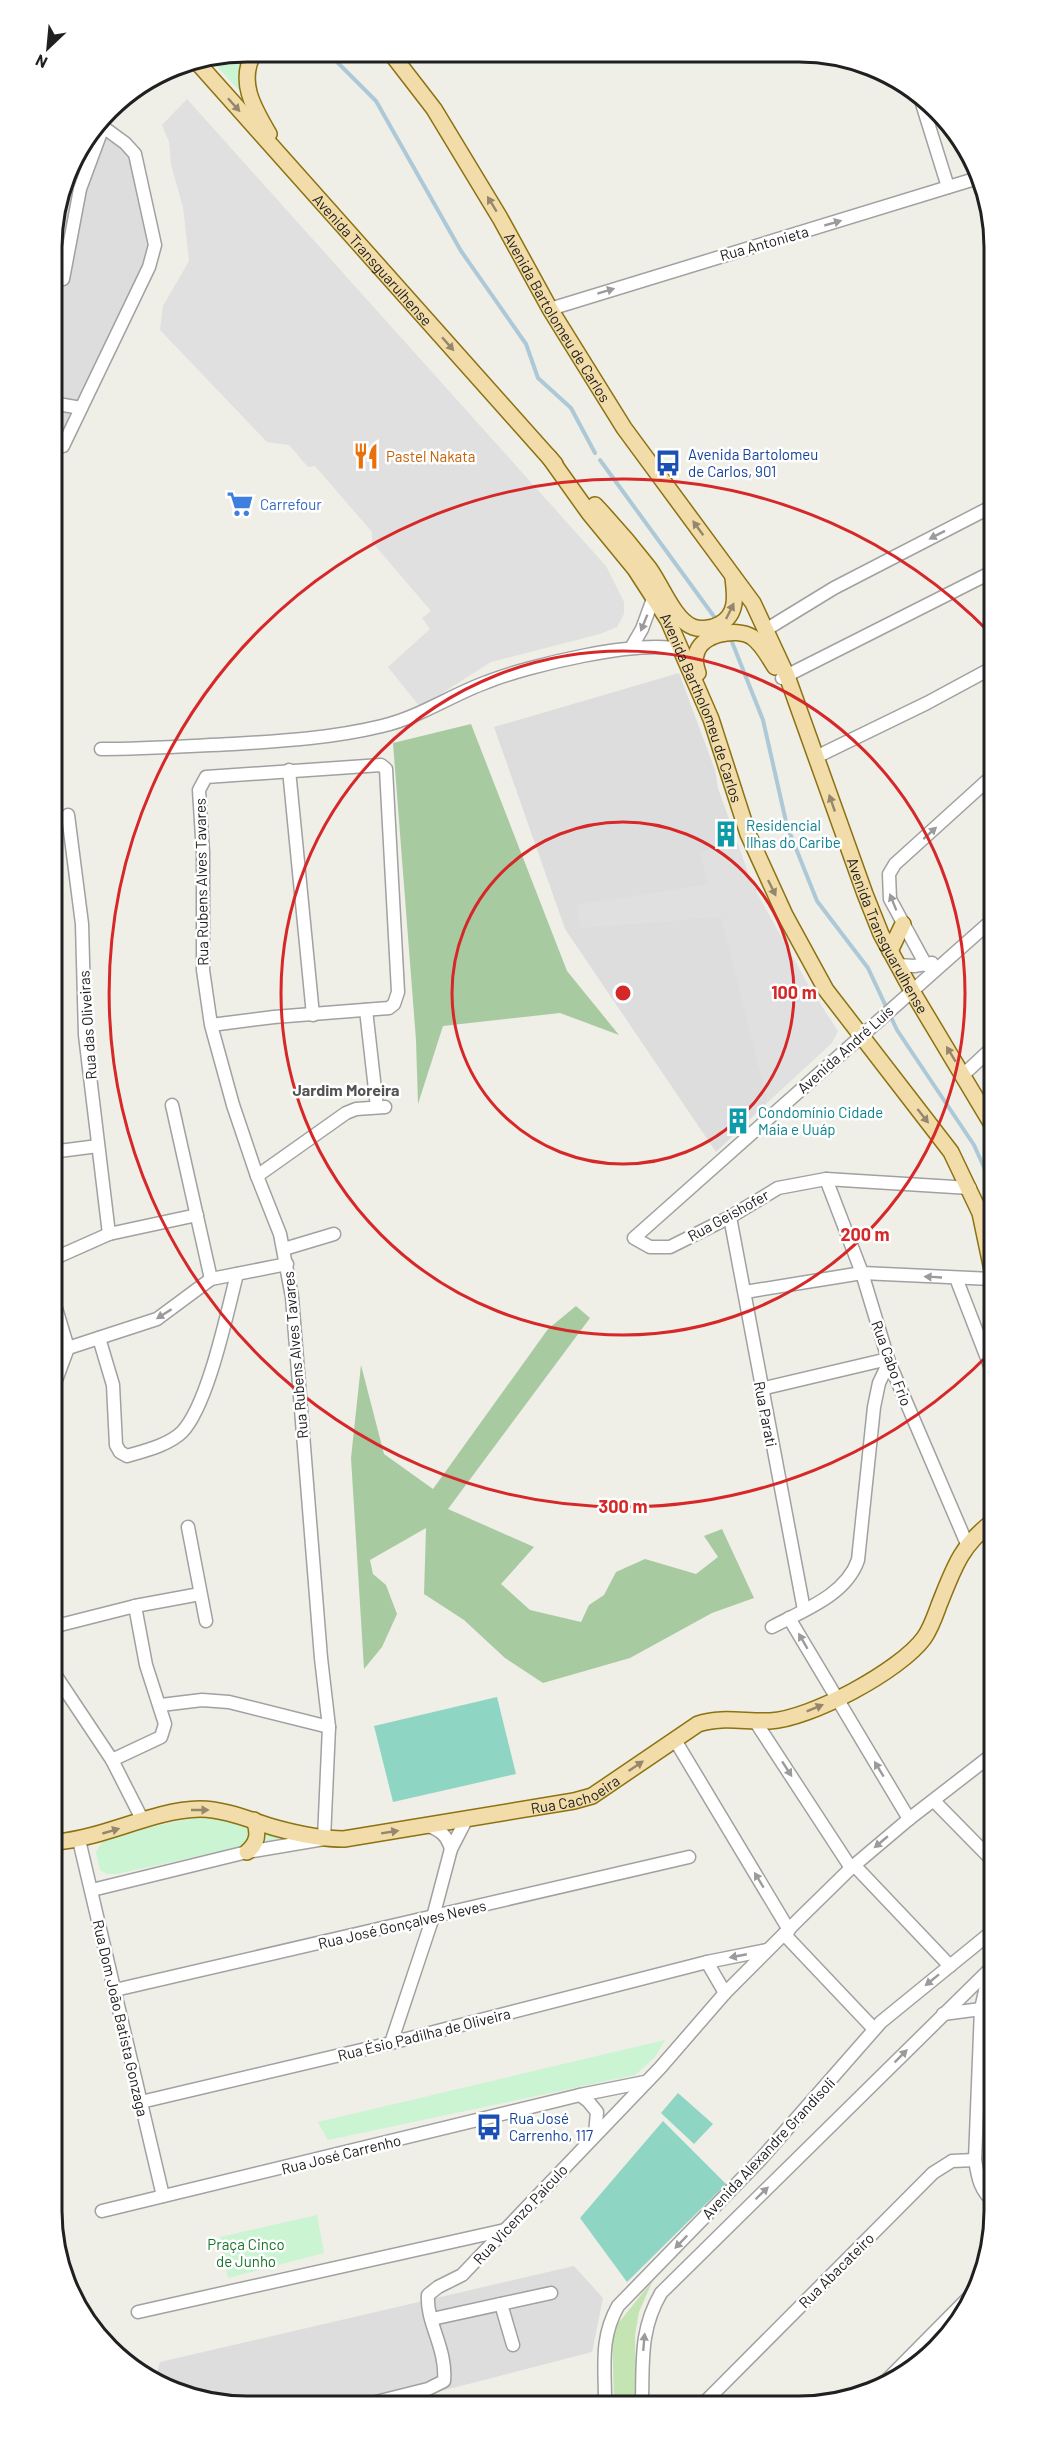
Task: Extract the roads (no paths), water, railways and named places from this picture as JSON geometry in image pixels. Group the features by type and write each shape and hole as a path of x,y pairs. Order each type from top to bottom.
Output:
{"main road":[{"path":"250,62 246,70 248,95 266,130 300,179"},
{"path":"388,62 434,109"},
{"name":"Avenida Bartolomeu de Carlos","path":"398,62 434,109 500,218 550,309 624,428 732,575"},
{"name":"Avenida Transguarulhense","path":"202,67 549,458"},
{"path":"549,458 627,541 693,627 704,628 719,625 726,620 734,605 732,575"},
{"name":"Avenida Bartholomeu de Carlos","path":"549,458 654,596 703,696 744,823 763,870 816,972 861,1036"},
{"path":"732,575 753,603 767,628 784,677"},
{"path":"703,696 695,662 698,649 708,639 732,632 750,636 760,644 784,677"},
{"name":"Avenida Transguarulhense","path":"784,677 865,894 894,958 984,1111"},
{"path":"894,958 903,924"},
{"path":"861,1036 951,1152 970,1188 980,1213 984,1232"},
{"name":"Rua Cachoeira","path":"61,1842 79,1840 178,1812 202,1809 324,1839 344,1839 466,1820 592,1796 698,1724 713,1719 787,1718 837,1699 902,1660 918,1646 928,1632 952,1572 967,1544 984,1529"},
{"path":"247,1852 256,1841 257,1828 254,1820"}],"street":[{"path":"924,109 948,187"},
{"path":"63,446 148,267 155,245 135,154 104,128"},
{"path":"63,279 80,189 96,139"},
{"name":"Rua Antonieta","path":"550,309 972,180"},
{"path":"62,405 81,408"},
{"path":"767,628 834,588 984,511"},
{"path":"784,677 984,576"},
{"path":"631,648 642,629 654,596"},
{"path":"101,749 288,740 381,726 411,718 485,682 519,670 631,648 670,646 682,650"},
{"path":"816,758 984,672"},
{"path":"211,1025 274,1017 313,1015 388,1008 397,999 399,992 386,769 379,764 289,770 313,1015"},
{"name":"Rua Rubens Alves Tavares","path":"289,770 206,777 199,790 203,853 203,970 211,1025 233,1105 284,1249 292,1297 321,1658 329,1727 324,1839"},
{"path":"926,965 890,899 889,874 895,864 984,783"},
{"name":"Rua das Oliveiras","path":"68,815 82,924 85,1035 109,1234"},
{"name":"Avenida André Luís","path":"634,1238 763,1116 861,1036 984,927"},
{"name":"Avenida André Luís","path":"894,958 926,965 950,957"},
{"path":"257,1176 346,1113 381,1107 366,1010"},
{"path":"963,1075 984,1056"},
{"path":"172,1105 211,1279"},
{"path":"62,1151 98,1146"},
{"name":"Rua Geishofer","path":"634,1238 650,1247 670,1247 730,1217 778,1188 826,1179 970,1188"},
{"name":"Rua Cabo Frio","path":"826,1179 862,1273 888,1360 967,1544"},
{"path":"61,1255 109,1234 197,1215"},
{"name":"Rua Parati","path":"730,1217 804,1610"},
{"path":"284,1249 334,1234"},
{"path":"68,1348 157,1319 211,1279 287,1264"},
{"path":"745,1292 862,1273 984,1279"},
{"path":"99,1338 112,1385 116,1445 120,1452 127,1456 173,1440 188,1424 202,1396 220,1340 237,1274"},
{"path":"956,1278 984,1350"},
{"path":"61,1326 68,1348 61,1366"},
{"path":"761,1389 888,1360"},
{"path":"772,1627 838,1590 854,1572 858,1560 874,1407 879,1383 888,1360"},
{"path":"188,1527 206,1621"},
{"path":"61,1625 135,1606 200,1594"},
{"path":"112,1760 161,1737 165,1724 146,1665 135,1606"},
{"path":"789,1618 909,1819"},
{"path":"61,1684 112,1760 143,1821"},
{"path":"160,1705 202,1700 229,1702 329,1727"},
{"path":"755,1720 853,1866 950,1965"},
{"path":"675,1740 786,1932 874,2029"},
{"name":"Rua Vicenzo Paiculo","path":"400,2396 428,2389 444,2381 445,2366 427,2307 428,2295 438,2287 462,2275 646,2081 725,1993 853,1866 984,1761"},
{"path":"934,1801 984,1853"},
{"path":"391,2043 433,1917 451,1849 466,1820"},
{"path":"428,1826 444,1834 451,1849"},
{"path":"92,1890 247,1852 324,1839"},
{"name":"Rua Dom João Batista Gonzaga","path":"79,1840 163,2196"},
{"name":"Rua José Gonçalves Neves","path":"115,1990 689,1857"},
{"name":"Avenida Alexandre Grandisoli","path":"605,2396 605,2338 610,2320 618,2306 767,2152 874,2029 984,1938"},
{"name":"Rua Ésio Padilha de Oliveira","path":"141,2102 391,2043 707,1962 768,1950"},
{"path":"707,1962 725,1993"},
{"name":"Avenida Alexandre Grandisoli","path":"642,2396 645,2326 651,2309 661,2293 984,1975"},
{"path":"984,1998 981,2009 975,2160 979,2182 984,2191"},
{"path":"943,2014 981,2009"},
{"name":"Rua José Carrenho","path":"102,2211 646,2081"},
{"path":"580,2095 597,2112 596,2134"},
{"path":"979,2099 984,2099"},
{"name":"Rua Abacateiro","path":"711,2396 933,2173 952,2161 975,2160"},
{"path":"138,2312 505,2230"},
{"path":"432,2319 551,2293"},
{"path":"501,2304 513,2345"},
{"path":"914,2356 930,2341"}],"waterway":[{"path":"337,62 376,101 461,251 526,344 538,378 571,408 595,453"},
{"path":"600,460 718,622"},
{"path":"730,637 763,720 787,826 817,901 868,968 897,1030 974,1145 984,1167"}],"place":[{"name":"Pastel Nakata","path":"366,456"},
{"name":"Avenida Bartolomeu de Carlos, 901","path":"668,463"},
{"name":"Carrefour","path":"240,504"},
{"name":"Residencial Ilhas do Caribe","path":"726,834"},
{"name":"Condomínio Cidade Maia e Uuáp","path":"738,1121"},
{"name":"Rua José Carrenho, 117","path":"489,2127"}],"district":[{"name":"Jardim Moreira","path":"346,1089"}],"park label":[{"name":"Praça Cinco de Junho","path":"246,2252"}]}
